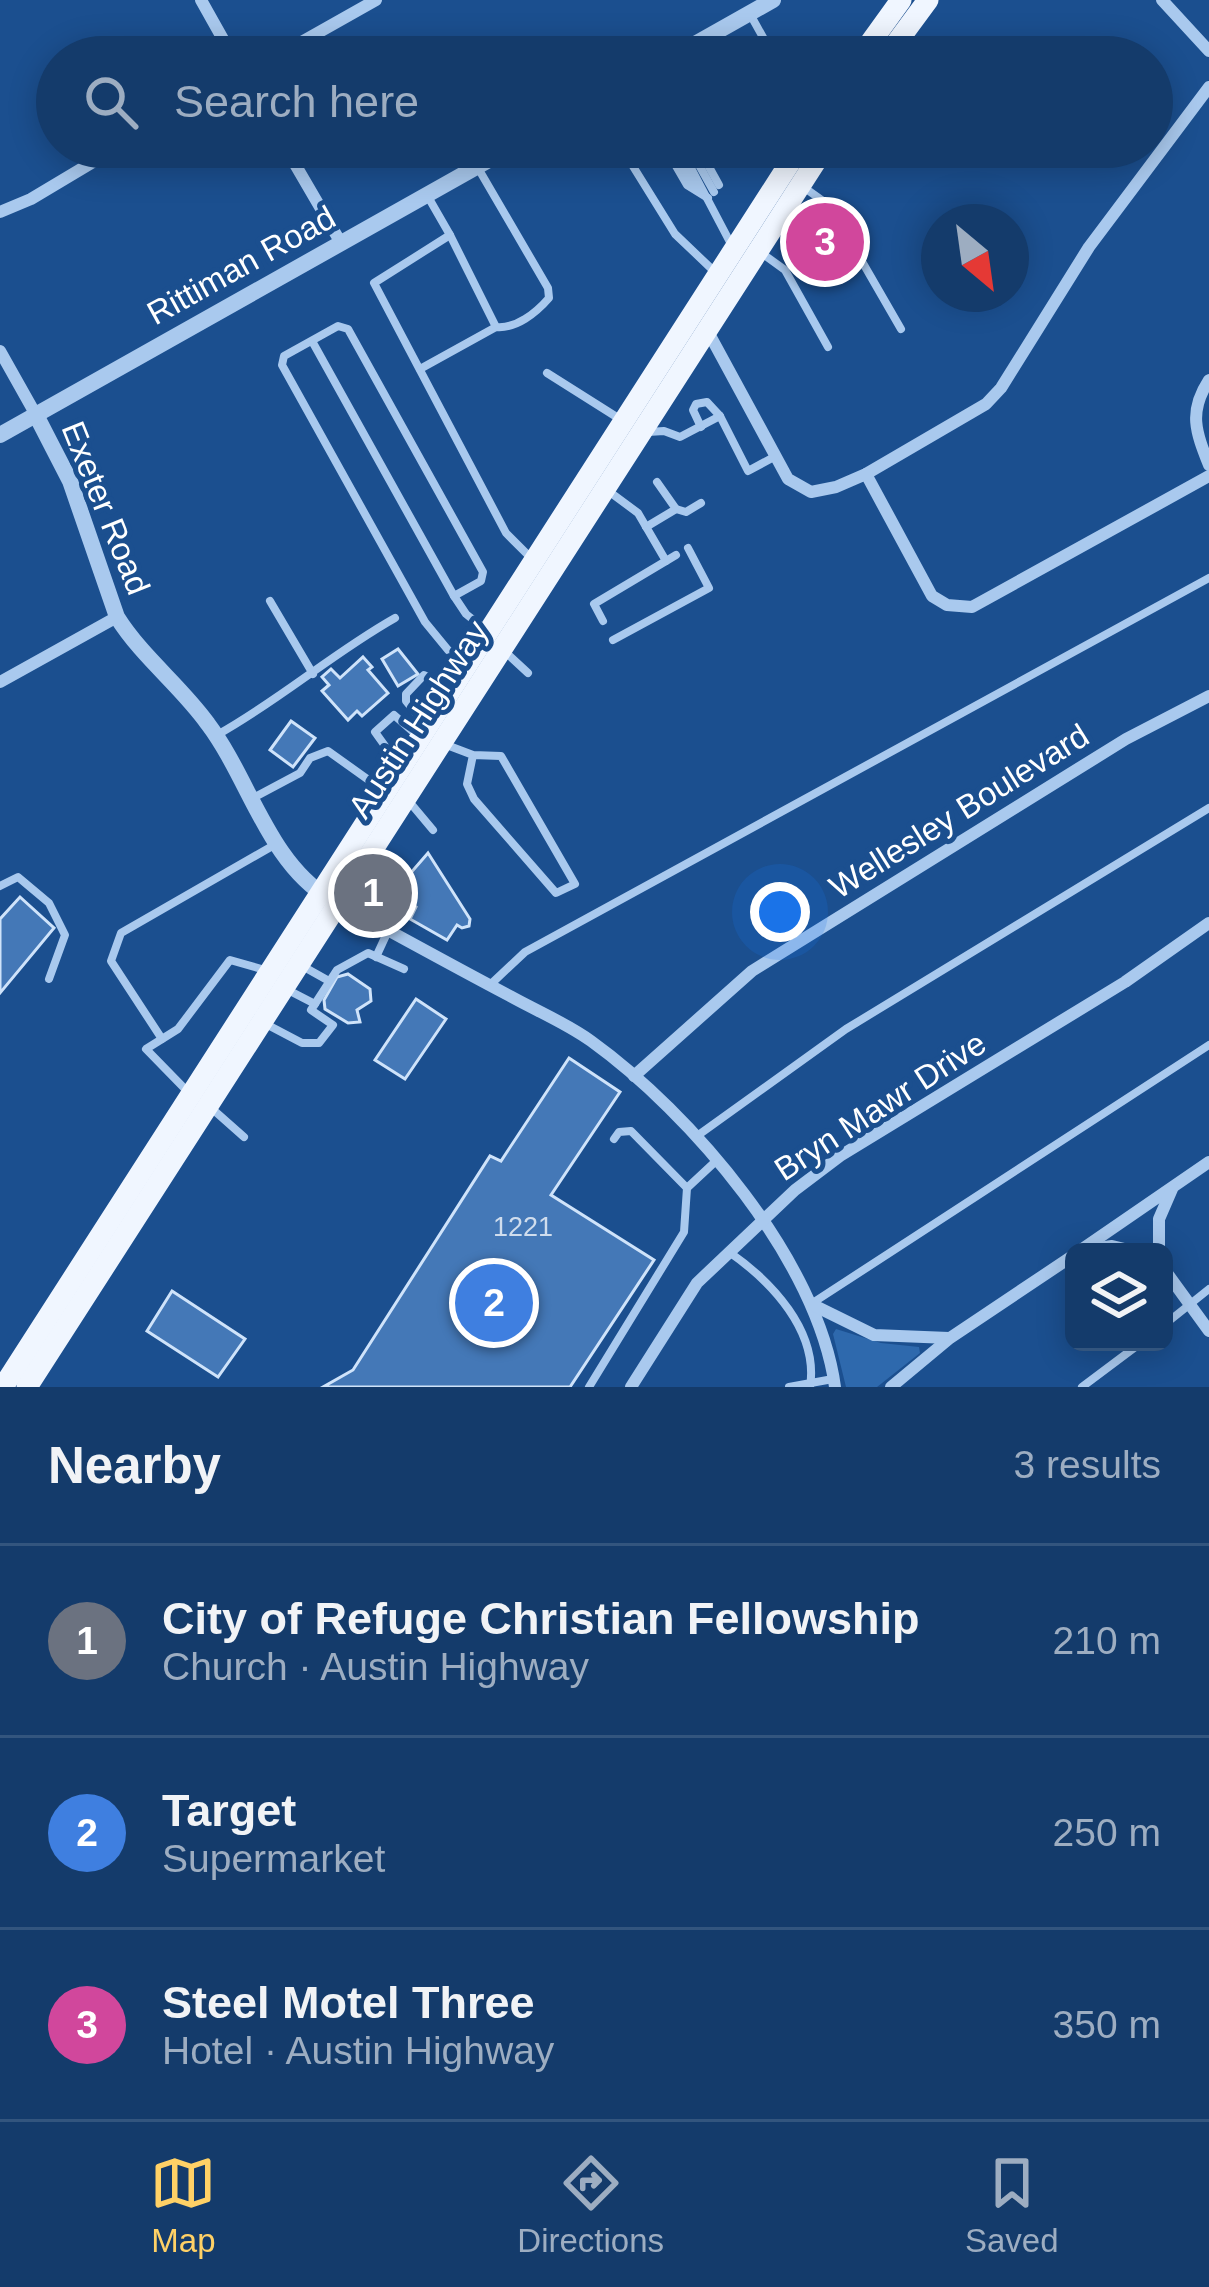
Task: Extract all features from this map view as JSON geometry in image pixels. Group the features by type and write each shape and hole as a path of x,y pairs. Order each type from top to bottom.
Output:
{"main road":[{"path":"875,36 901,0"},
{"path":"901,36 928,0"},
{"name":"Austin Highway","path":"702,320 718,275 787,168"},
{"name":"Austin Highway","path":"396,795 401,767 430,736 469,663 495,641 535,562 632,428 702,320 758,251 811,168"},
{"name":"Austin Highway","path":"27,1387 200,1100 269,971 330,898 430,736 605,489 632,428"},
{"name":"Austin Highway","path":"3,1387 200,1100 264,1023 301,965 330,898"}],"street":[{"path":"201,0 221,36"},
{"path":"312,36 376,0"},
{"path":"708,36 773,0"},
{"path":"1162,0 1209,51"},
{"path":"1173,135 1209,87"},
{"path":"0,212 83,168"},
{"path":"297,168 340,243"},
{"name":"Rittiman Road","path":"0,435 474,168"},
{"path":"702,320 788,479 812,492 836,488 977,411 1001,388 1089,248 1149,168"},
{"name":"Exeter Road","path":"0,351 70,481 117,617 216,735 295,872 330,898"},
{"path":"1209,380 1196,407 1194,425 1209,465"},
{"path":"866,474 932,596 947,605 972,607 1209,476"},
{"path":"0,682 117,617"},
{"name":"Wellesley Boulevard","path":"634,1076 752,971 1126,739 1208,700"},
{"path":"330,898 588,1039 634,1076 695,1137 764,1219 811,1304 835,1383"},
{"name":"Bryn Mawr Drive","path":"631,1387 683,1302 764,1219 839,1156 1125,982 1209,923"},
{"path":"1092,1243 1209,1162"},
{"path":"1159,1243 1160,1219 1173,1188"},
{"path":"891,1387 950,1338 1065,1261"},
{"path":"1173,1281 1209,1331"},
{"path":"811,1304 874,1336 950,1338"}],"lane":[{"path":"749,13 762,36"},
{"path":"420,369 496,327 515,324 548,298 548,288 478,168"},
{"path":"634,168 675,234 718,275"},
{"path":"684,168 687,185 714,192"},
{"path":"696,168 714,192"},
{"path":"696,168 714,192 734,251"},
{"path":"800,185 830,206 901,329"},
{"path":"428,194 496,327"},
{"path":"450,236 374,284 506,533 535,562"},
{"path":"758,251 785,270 828,347"},
{"path":"454,596 484,577 348,329 338,326 284,356 283,365 424,622 448,650 469,663"},
{"path":"312,340 454,596 466,614 527,673"},
{"path":"547,373 632,428 680,437 720,416"},
{"path":"701,427 693,410 696,404 707,402 720,416 748,471 776,456"},
{"path":"657,482 676,509 686,512 701,503"},
{"path":"605,489 638,513 666,562"},
{"path":"646,527 676,509"},
{"path":"613,640 710,588 688,548"},
{"path":"603,621 594,604 676,555"},
{"path":"490,985 525,952 1209,578"},
{"path":"270,601 313,674"},
{"path":"216,735 394,618"},
{"path":"430,736 406,694 424,676 451,690"},
{"path":"401,767 375,732 394,715 473,755 501,756 575,884 556,893 474,799 467,784 473,755"},
{"path":"252,799 300,772 310,758 328,751 396,795 433,830"},
{"path":"695,1137 846,1029 1209,808"},
{"path":"162,1039 111,961 122,933 277,843"},
{"path":"0,886 18,878 49,903 65,935 50,980"},
{"path":"376,957 388,930"},
{"path":"264,1023 302,1043 319,1043 333,1025 311,1010 337,970 368,953 404,969"},
{"path":"244,1137 146,1049 178,1029 230,960 269,971"},
{"path":"301,965 329,981"},
{"path":"286,989 315,1004"},
{"path":"811,1304 1209,1045"},
{"path":"614,1138 619,1132 631,1131 687,1188"},
{"path":"589,1387 684,1232 687,1188 716,1161"},
{"path":"729,1252 759,1273 780,1296 802,1336 811,1384"},
{"path":"1173,1318 1209,1289"},
{"path":"1082,1387 1130,1351"},
{"path":"789,1387 835,1383"}],"shaded area":[{"path":"836,1329 881,1343 919,1347 920,1353 877,1387 846,1387 833,1334"}],"building":[{"path":"398,649 418,674 398,686 382,659"},
{"path":"363,657 388,693 362,716 357,711 348,720 322,691 329,685 322,677 331,669 340,678"},
{"path":"291,721 315,738 293,767 270,750"},
{"path":"428,853 470,919 469,926 457,925 447,940 410,919 416,907 388,888 399,870 409,875"},
{"path":"20,897 54,928 0,993 0,919"},
{"path":"348,974 370,989 371,1001 357,1010 360,1022 348,1023 325,1009 324,1000 337,977"},
{"path":"416,999 446,1019 405,1079 375,1060"},
{"path":"569,1058 620,1092 551,1195 654,1260 570,1387 323,1387 353,1370 490,1156 501,1161"},
{"path":"172,1291 245,1339 218,1377 147,1331"}],"place":[{"name":"Steel Motel Three","path":"825,242"},
{"name":"City of Refuge Christian Fellowship","path":"373,893"},
{"name":"Target","path":"494,1303"}]}
